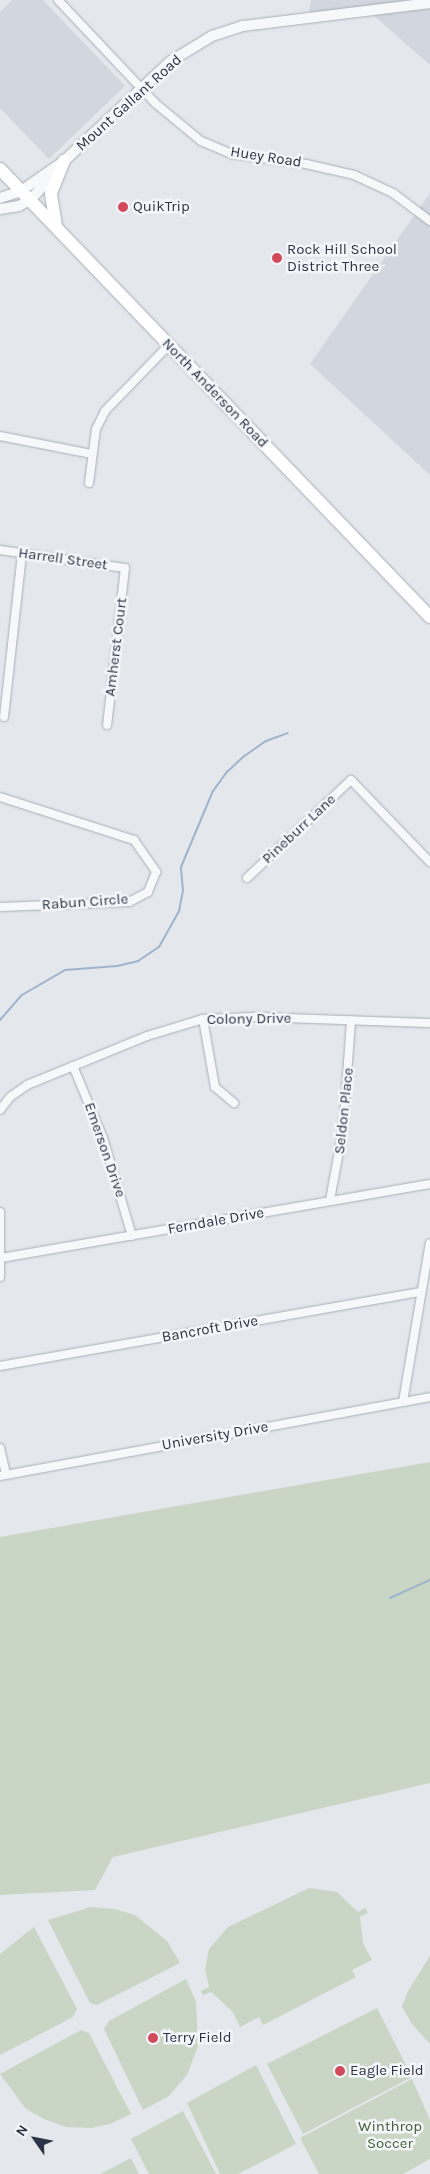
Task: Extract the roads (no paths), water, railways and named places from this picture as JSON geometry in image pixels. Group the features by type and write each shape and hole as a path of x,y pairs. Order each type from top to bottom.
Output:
{"main road":[{"path":"57,228 51,193 64,161"},
{"name":"North Anderson Road","path":"0,168 168,346 430,617"}],"street":[{"name":"Huey Road","path":"58,0 142,87 201,141 232,154 306,164 354,175 393,193 430,221"},
{"name":"Mount Gallant Road","path":"0,209 19,206 25,196 142,87 179,56 212,36 244,26 430,3"},
{"name":"Mount Gallant Road","path":"0,198 25,196"},
{"path":"90,483 96,429 105,411 168,346"},
{"path":"0,436 92,454"},
{"name":"Harrell Street","path":"0,550 125,568"},
{"path":"4,717 22,553"},
{"name":"Amherst Court","path":"107,725 125,568"},
{"name":"Pineburr Lane","path":"246,878 352,780 430,862"},
{"name":"Rabun Circle","path":"0,797 134,840 156,872 148,892 129,902 0,906"},
{"name":"Colony Drive","path":"0,1110 10,1097 27,1084 170,1028 202,1020 255,1017 430,1022"},
{"path":"202,1020 215,1087 234,1103"},
{"name":"Seldon Place","path":"330,1200 343,1130 351,1020"},
{"name":"Emerson Drive","path":"74,1066 103,1138 132,1236"},
{"name":"Ferndale Drive","path":"1,1258 430,1184"},
{"path":"0,1212 0,1277"},
{"path":"403,1402 430,1243"},
{"name":"Bancroft Drive","path":"0,1366 421,1292"},
{"name":"University Drive","path":"3,1475 430,1397"},
{"path":"0,1448 3,1475"}],"waterway":[{"path":"0,1020 22,995 65,970 117,966 138,961 159,947 179,911 183,891 181,867 213,791 227,772 243,757 266,741 288,733"},
{"path":"390,1598 430,1580"}],"place":[{"name":"QuikTrip","path":"123,207"},
{"name":"Rock Hill School District Three","path":"277,258"},
{"name":"Terry Field","path":"153,2038"},
{"name":"Eagle Field","path":"340,2071"}],"park label":[{"name":"Winthrop Soccer","path":"390,2134"}]}
